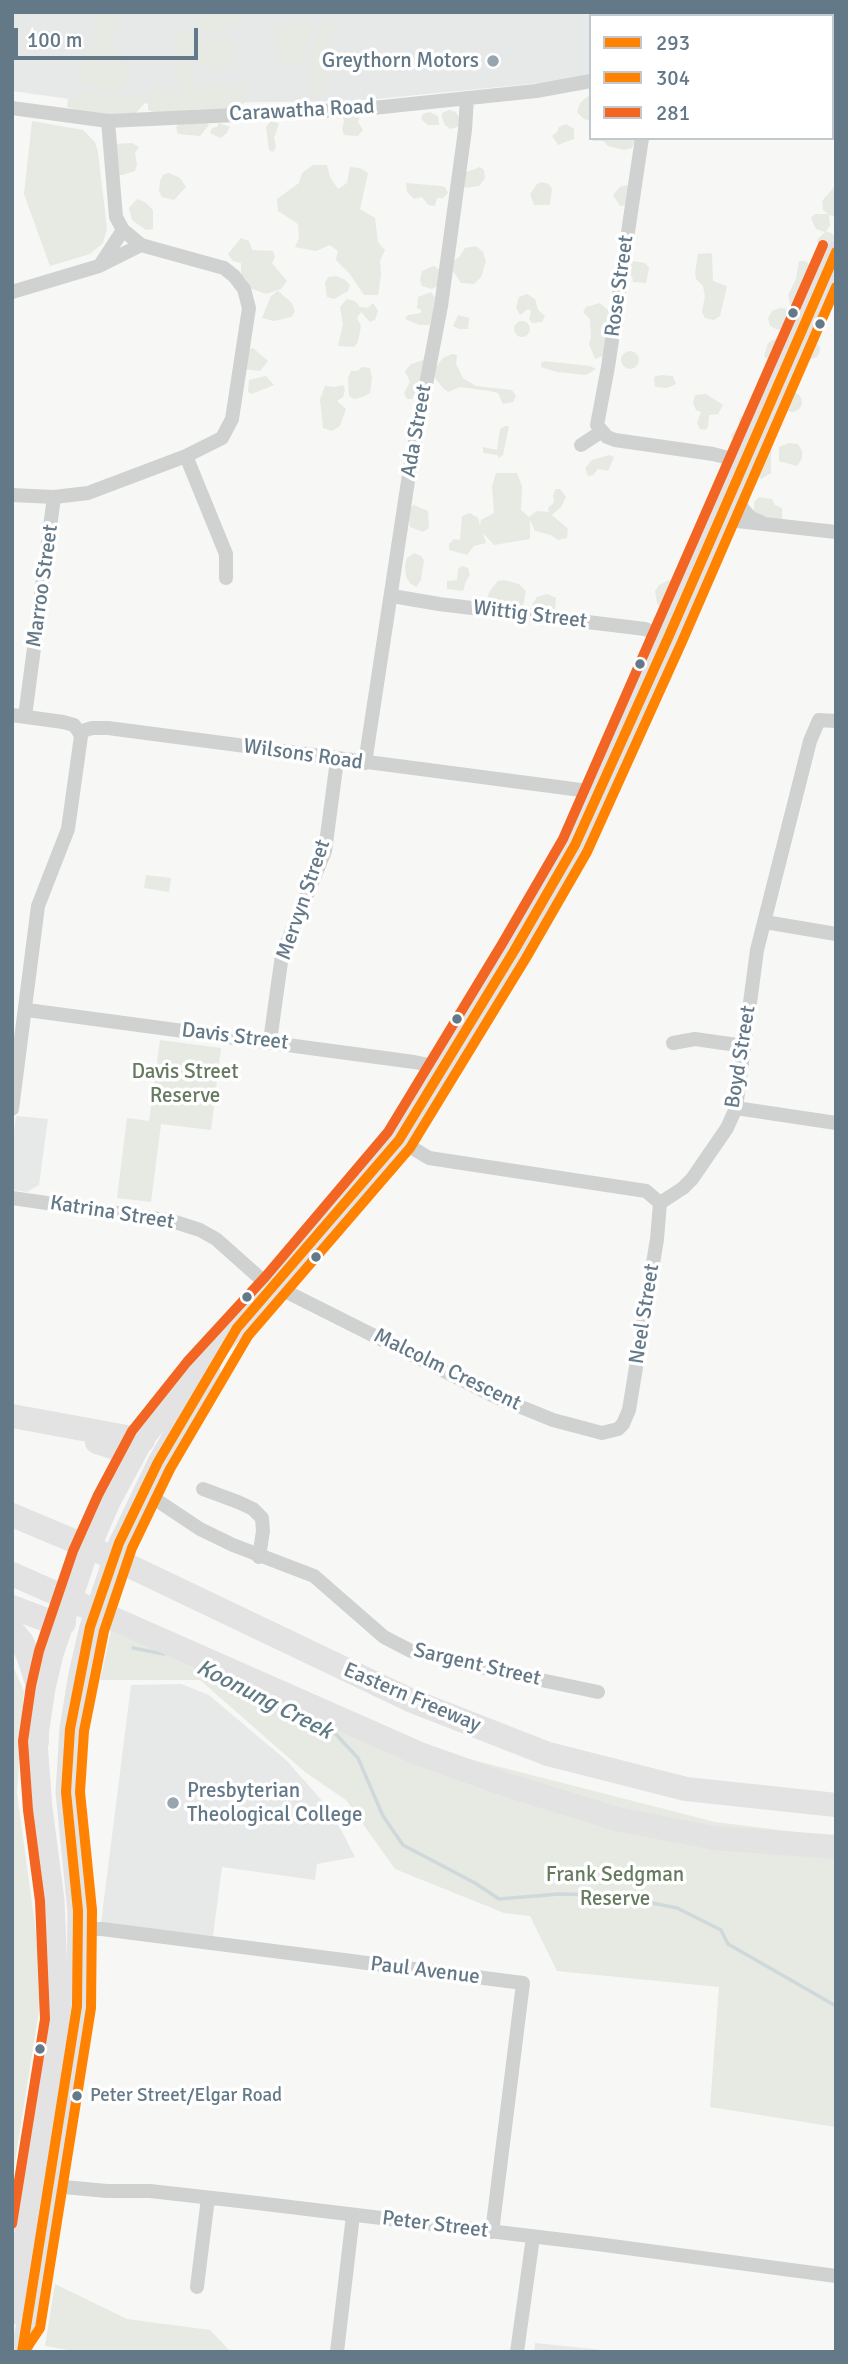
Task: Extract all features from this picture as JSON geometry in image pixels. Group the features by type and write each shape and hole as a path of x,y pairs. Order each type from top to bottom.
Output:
{"highway":[{"path":"12,1416 137,1450"},
{"name":"Eastern Freeway","path":"12,1515 100,1552 410,1700 548,1754 686,1789 836,1805"},
{"path":"12,1574 420,1754 507,1785 617,1819 715,1838 836,1847"},
{"path":"12,1606 54,1623 74,1620"},
{"path":"12,1630 22,1642 37,1683 37,1742"}],"main road":[{"path":"12,2345 77,2006 86,1929 66,1815 74,1620 86,1557 137,1450 197,1371 276,1285 399,1140 575,845 836,251"},
{"path":"41,2185 59,2020 53,1885 42,1808 37,1742 45,1688 74,1620 102,1591 143,1491 237,1328"},
{"path":"137,1450 143,1491"},
{"path":"53,1885 58,1859 57,1825 66,1815"},
{"path":"56,1930 86,1929"},
{"path":"17,2320 22,2352"}],"street":[{"name":"Carawatha Road","path":"12,108 108,121 363,109 536,91 589,81"},
{"name":"Ada Street","path":"365,763 412,456 441,306 467,98"},
{"path":"12,495 54,497 88,493 186,456 222,438 232,419 249,308 244,289 234,276 223,268 141,245 123,230 116,217 108,121"},
{"name":"Rose Street","path":"601,432 597,425 597,415 608,367 642,140"},
{"path":"99,266 123,230"},
{"path":"12,292 99,266 141,245"},
{"path":"581,445 601,432 615,440 723,456 740,471 742,508 751,518 762,522"},
{"path":"186,456 226,554 226,578"},
{"name":"Marroo Street","path":"19,715 54,497"},
{"path":"719,519 836,532"},
{"name":"Wittig Street","path":"392,596 645,629 668,638"},
{"name":"Wilsons Road","path":"19,715 63,722 74,726 79,732 92,727 108,728 581,790 598,796"},
{"name":"Boyd Street","path":"660,1203 692,1179 727,1128 736,1108 757,950 810,741 819,720 836,721"},
{"path":"12,1109 38,906 68,828 81,736 79,732"},
{"name":"Mervyn Street","path":"271,1041 282,955 325,851 337,760"},
{"path":"765,922 836,934"},
{"name":"Davis Street","path":"26,1010 271,1041 414,1062 442,1070"},
{"path":"673,1043 695,1039 744,1046"},
{"path":"736,1108 836,1123"},
{"path":"399,1140 429,1158 646,1191 660,1203"},
{"name":"Katrina Street","path":"12,1198 157,1219 186,1226 216,1239 261,1279 276,1285"},
{"name":"Neel Street","path":"623,1424 629,1410 657,1239 660,1203"},
{"name":"Malcolm Crescent","path":"276,1285 524,1409 602,1433 618,1429 623,1424"},
{"path":"203,1489 253,1509 262,1518 259,1557"},
{"name":"Sargent Street","path":"143,1491 200,1529 259,1557 314,1576 384,1637 411,1651 460,1664 598,1692"},
{"name":"Paul Avenue","path":"86,1929 523,1983 492,2232"},
{"name":"Peter Street","path":"41,2185 208,2197 836,2276"},
{"path":"197,2287 208,2197"},
{"path":"337,2352 353,2215"},
{"path":"517,2352 533,2237"}],"shaded area":[{"path":"12,12 745,12 589,14 589,78 356,101 106,104 12,91"},
{"path":"16,1116 48,1119 39,1185 27,1192 12,1190 12,1144"},
{"path":"181,1684 209,1695 287,1761 332,1812 355,1857 317,1864 315,1880 222,1867 213,1936 101,1923 131,1685"},
{"path":"535,2343 621,2352 534,2352"}],"green space":[{"path":"96,12 120,12 115,36 111,43 102,46 116,49 129,66 127,86 118,93 108,94 86,87 81,82 80,63 88,43 94,44 93,36 98,19"},
{"path":"234,12 243,16 241,22 216,34 204,30 198,21 201,15"},
{"path":"298,21 307,23 313,35 305,45 306,58 292,66 280,63 273,45 275,35 280,28"},
{"path":"329,22 334,25 335,31 329,39 327,94 316,99 310,92 313,75 307,72 320,24"},
{"path":"188,31 192,35 193,49 190,69 195,86 192,90 205,90 218,81 232,90 241,84 245,94 243,105 237,114 196,110 161,115 148,110 148,98 152,92 159,89 189,90 178,83 177,39"},
{"path":"214,37 226,37 234,45 232,66 222,72 201,66 196,59 199,43"},
{"path":"85,91 102,96 141,95 144,104 127,123 67,107 68,99"},
{"path":"589,96 589,120 577,112 580,103"},
{"path":"449,110 456,112 461,122 450,129 442,118 442,113"},
{"path":"430,112 438,116 439,125 428,125 421,119 423,114"},
{"path":"346,114 360,115 358,122 363,130 358,136 344,135 343,117"},
{"path":"203,119 209,125 200,136 178,134 176,127 182,121"},
{"path":"272,120 279,124 273,152 269,150 266,127"},
{"path":"32,121 83,130 95,142 98,152 107,229 103,243 90,254 50,266 24,194"},
{"path":"219,123 230,127 220,138 210,133"},
{"path":"566,124 574,129 574,139 558,145 552,136 559,127"},
{"path":"635,140 632,148 624,150 608,146 603,141 593,141"},
{"path":"132,143 139,147 135,153 135,171 117,175 116,144"},
{"path":"313,165 327,165 330,177 338,189 347,183 350,167 360,168 368,173 360,209 375,218 378,242 385,250 380,261 378,295 364,295 336,260 338,251 330,245 316,251 295,247 299,238 298,224 278,211 277,199 299,183 302,173"},
{"path":"480,167 484,170 485,178 479,186 465,188 462,179 464,173"},
{"path":"169,173 180,178 186,187 174,200 162,197 159,191 163,175"},
{"path":"406,183 441,186 445,187 448,193 443,198 437,198 435,206 428,205 422,197 414,199 407,192"},
{"path":"537,184 549,184 552,189 550,205 534,205 530,194"},
{"path":"627,185 631,189 627,205 620,206 613,195 620,187"},
{"path":"836,185 836,217 829,215 830,226 826,231 833,234 835,240 828,249 819,247 817,240 825,232 816,229 811,218 815,214 828,214 823,210 822,201"},
{"path":"137,199 153,210 153,229 146,230 132,220 129,208"},
{"path":"241,238 249,241 252,250 273,251 275,257 272,263 287,281 281,289 266,294 247,287 247,280 241,275 241,263 233,261 228,254"},
{"path":"476,246 483,252 486,261 481,277 474,284 461,283 453,271 453,262 465,248"},
{"path":"698,254 712,254 713,281 727,286 720,316 714,320 705,318 702,312 705,296 703,286 696,279 695,273"},
{"path":"632,261 645,263 649,268 646,283 633,282 632,276 626,274 626,268"},
{"path":"799,261 806,261 815,271 803,310 790,304 788,295 796,279"},
{"path":"434,266 441,271 437,286 432,289 422,286 422,271"},
{"path":"336,276 350,285 348,291 334,299 327,297 325,283 328,277"},
{"path":"278,291 292,303 295,312 291,317 274,321 262,318 271,296"},
{"path":"431,292 435,298 433,320 429,325 419,325 405,319 408,315 421,313 417,308 418,297"},
{"path":"527,294 535,299 538,310 545,316 542,322 532,323 529,319 531,311 528,309 520,315 516,308 519,297"},
{"path":"347,299 355,301 360,307 368,308 373,303 378,311 375,320 370,322 361,312 357,318 361,326 358,342 354,347 338,346 343,324 340,307"},
{"path":"600,303 609,311 607,348 603,356 595,359 589,344 590,319 583,312 586,307"},
{"path":"789,309 792,318 789,325 778,330 770,326 768,318 772,311"},
{"path":"458,315 469,318 468,329 453,326"},
{"path":"522,321 530,329 522,337 514,329"},
{"path":"775,339 789,344 783,363 774,365 764,356 768,343"},
{"path":"811,341 817,344 820,350 817,356 811,359 805,356 802,350 805,344"},
{"path":"253,348 268,361 260,371 244,369 245,351"},
{"path":"630,351 636,354 639,360 636,366 630,369 624,366 621,360 624,354"},
{"path":"457,355 456,364 463,378 476,386 512,390 516,396 513,402 503,404 498,393 490,391 460,387 448,392 434,377 433,370 443,358"},
{"path":"426,359 423,381 416,384 419,386 412,399 407,399 404,393 410,382 405,371 411,364"},
{"path":"544,361 596,369 586,375 557,372 541,367"},
{"path":"370,368 370,393 354,399 349,396 348,378 351,371"},
{"path":"266,376 274,385 252,394 248,392 249,380"},
{"path":"673,376 676,384 667,388 655,387 654,377"},
{"path":"343,385 343,397 337,401 346,409 340,426 332,431 323,428 320,399 325,386"},
{"path":"788,392 796,392 802,402 796,412 788,412 782,406 782,398"},
{"path":"706,394 723,405 718,414 709,415 708,427 705,430 700,429 697,423 701,412 696,410 693,403 695,395"},
{"path":"754,413 757,420 754,430 738,444 733,441 731,435 738,427 740,417"},
{"path":"509,426 503,455 499,458 497,455 483,453 483,447 497,450 500,429"},
{"path":"789,443 798,444 802,451 802,459 797,466 779,461 779,447"},
{"path":"768,449 771,451 771,473 761,479 756,474 754,462 757,455"},
{"path":"609,455 614,457 608,471 598,469 588,476 585,468 592,460"},
{"path":"496,473 517,473 522,486 521,510 529,517 537,511 549,512 548,508 554,502 553,495 556,489 560,489 566,497 561,507 552,515 568,529 567,538 558,540 551,535 535,531 530,520 530,539 494,545 483,533 486,543 474,546 467,555 449,550 449,544 454,539 460,540 462,516 470,513 478,518 480,525 481,520 494,513 492,486"},
{"path":"759,497 772,499 775,505 782,508 782,522 775,523 754,512 754,502"},
{"path":"414,505 428,511 429,528 423,532 410,527 407,509"},
{"path":"414,553 424,560 421,580 416,587 406,577 405,565 407,558"},
{"path":"462,566 468,568 470,575 463,591 447,589 447,581 457,580 458,569"},
{"path":"683,577 668,611 662,611 655,591 659,585 669,580 678,582"},
{"path":"498,581 519,584 526,591 523,606 517,611 494,607 489,602 491,589"},
{"path":"547,594 556,598 555,612 532,609 537,597"},
{"path":"146,875 171,878 169,892 144,888"},
{"name":"Davis Street Reserve","path":"160,1040 221,1048 211,1130 161,1124 151,1202 117,1198 127,1118 149,1121"},
{"name":"Frank Sedgman Reserve","path":"114,1618 422,1747 715,1822 836,1837 836,2127 710,2107 719,1987 557,1971 530,1916 504,1913 395,1869 346,1800 305,1772 200,1680 100,1680"},
{"path":"12,1664 24,1691 17,1793 43,1985 12,2181"},
{"path":"55,2284 127,2319 210,2330 231,2352 80,2352 45,2346"}],"waterway":[{"name":"Koonung Creek","path":"133,1648 164,1654"},
{"name":"Koonung Creek","path":"225,1681 252,1698 332,1730 358,1758 383,1816 403,1845 475,1883 499,1899 559,1894 612,1895 677,1908 721,1930 728,1944 836,2006"}],"transit line":[{"name":"281","path":"12,2224 45,2019 40,1901 28,1810 23,1741 39,1651 73,1551 98,1495 132,1431 187,1362 266,1276 388,1132 563,839 823,245"},
{"name":"293","path":"22,2352 77,2006 78,1911 66,1792 70,1729 90,1627 119,1543 158,1462 237,1328 399,1140 575,845 836,252"},
{"name":"304","path":"24,2352 40,2328 91,2008 92,1910 80,1792 84,1731 104,1631 132,1548 170,1469 248,1336 410,1148 587,852 681,644 836,287"}],"place":[{"name":"Greythorn Motors","path":"493,61"},
{"name":"Presbyterian Theological College","path":"173,1803"},
{"name":"Peter Street/Elgar Road","path":"77,2096"}]}
